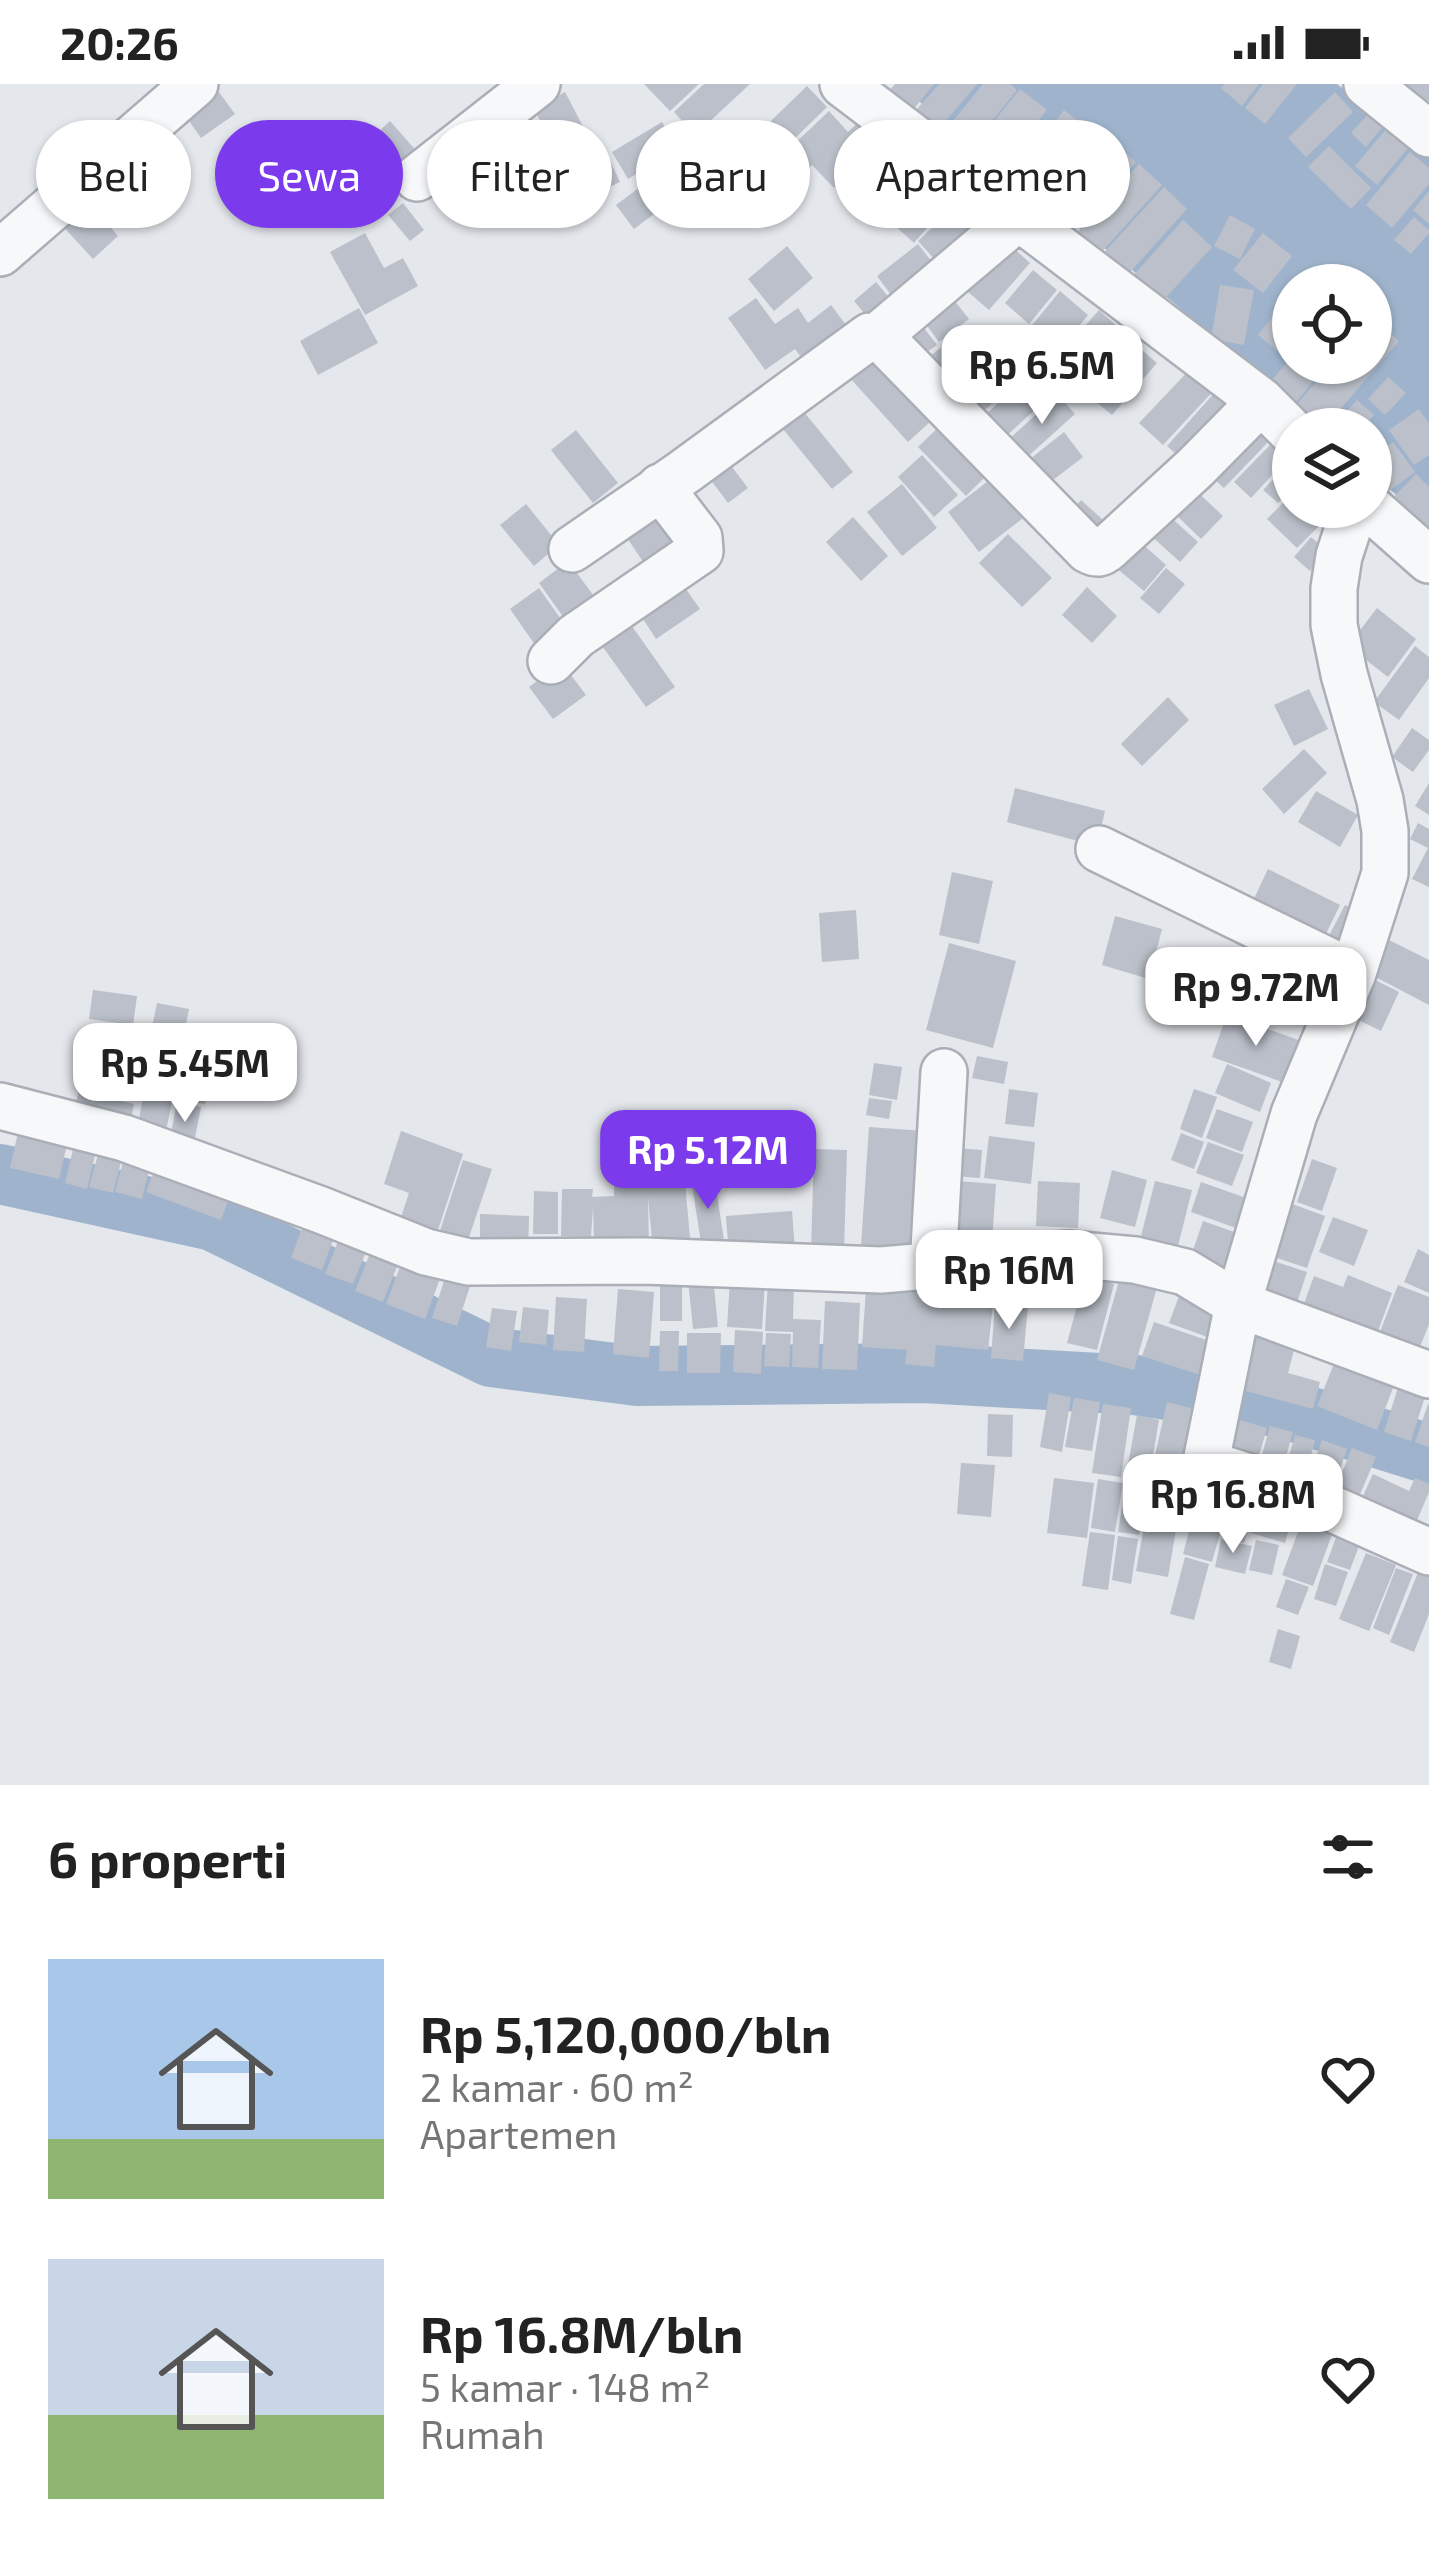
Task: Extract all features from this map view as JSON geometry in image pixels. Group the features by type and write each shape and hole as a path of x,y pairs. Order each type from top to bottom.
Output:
{"street":[{"path":"0,253 195,84"},
{"path":"417,178 537,84"},
{"path":"843,84 892,120"},
{"path":"1367,84 1429,134"},
{"path":"572,549 863,340 878,336 1005,228"},
{"path":"1037,228 1272,411"},
{"path":"878,336 1096,554 1179,483 1261,400"},
{"path":"551,661 576,636 700,551 699,538 660,487"},
{"path":"1392,527 1429,560"},
{"path":"1348,528 1334,588 1334,625 1380,800 1385,873 1353,974 1294,1114 1238,1304 1207,1453 1214,1466 1288,1489 1429,1552"},
{"path":"1099,849 1353,974"},
{"path":"933,1268 944,1072"},
{"path":"0,1106 124,1138 426,1252 469,1262 644,1261 881,1270 1069,1254 1135,1260 1185,1272 1238,1304 1429,1375"}],"water":[{"path":"897,84 1337,84 1429,153 1429,523 1392,491 1392,408 1296,408 1079,228 1130,228 1130,120 942,120"}],"building":[{"path":"213,84 235,114 215,120 215,128 201,138 180,108"},
{"path":"644,84 699,84 670,111"},
{"path":"704,84 750,84 711,120 681,120 674,112"},
{"path":"895,84 934,84 909,115 885,96"},
{"path":"939,84 977,84 947,120 929,120 917,109"},
{"path":"983,84 1010,84 1017,90 993,120 954,120"},
{"path":"1259,84 1242,106 1221,88"},
{"path":"1263,84 1297,84 1265,124 1245,108"},
{"path":"1404,84 1429,84 1429,118"},
{"path":"807,86 827,107 810,124 772,120"},
{"path":"1020,89 1047,110 1039,120 995,120"},
{"path":"565,92 580,120 540,120 534,109"},
{"path":"1335,92 1353,112 1306,157 1288,138"},
{"path":"1379,102 1393,115 1366,147 1351,133"},
{"path":"1064,110 1077,120 1056,120"},
{"path":"829,111 837,120 834,188 810,167 810,129"},
{"path":"1392,122 1414,141 1377,185 1355,166"},
{"path":"403,136 420,155 403,170"},
{"path":"636,138 636,174 628,179 612,152"},
{"path":"1329,146 1371,188 1351,209 1308,167"},
{"path":"1410,152 1429,168 1429,184 1392,228 1366,205"},
{"path":"1139,164 1162,185 1130,220 1130,174"},
{"path":"1164,187 1187,209 1123,280 1099,258"},
{"path":"636,190 636,227 634,229 616,205"},
{"path":"1429,191 1429,224 1413,210"},
{"path":"403,203 424,230 410,241 399,228 403,228"},
{"path":"1230,215 1255,229 1240,259 1214,246"},
{"path":"1414,217 1429,233 1411,254 1394,240"},
{"path":"1183,220 1212,247 1159,305 1130,279"},
{"path":"65,228 111,228 118,236 93,259"},
{"path":"897,228 927,228 914,243"},
{"path":"932,228 995,228 946,272 918,241"},
{"path":"1081,228 1123,228 1097,257 1074,236"},
{"path":"365,233 384,268 403,258 418,286 365,315 330,252"},
{"path":"1263,233 1292,256 1286,264 1272,264 1272,282 1263,293 1233,270"},
{"path":"1001,237 1030,263 989,310 960,285"},
{"path":"918,244 942,275 900,307 877,276"},
{"path":"787,246 813,278 774,311 748,279"},
{"path":"1033,270 1057,290 1029,324 1005,303"},
{"path":"876,282 897,307 874,325 854,301"},
{"path":"1220,285 1254,290 1244,345 1211,339"},
{"path":"946,290 969,319 939,342 917,312"},
{"path":"1060,291 1088,315 1038,376 1010,352"},
{"path":"756,298 775,324 798,308 808,323 831,305 855,337 810,370 795,349 765,370 728,318"},
{"path":"359,308 378,343 318,375 300,341"},
{"path":"1099,310 1127,335 1070,398 1043,374"},
{"path":"1272,318 1272,347 1258,335"},
{"path":"971,325 991,350 949,381 930,356"},
{"path":"924,328 937,345 912,363 900,346"},
{"path":"1128,338 1157,363 1112,415 1083,391"},
{"path":"881,346 941,412 908,442 849,377"},
{"path":"994,350 1019,377 982,413 956,387"},
{"path":"1195,364 1218,386 1163,445 1139,423"},
{"path":"1023,380 1043,402 1002,440 982,418"},
{"path":"1272,380 1272,384 1311,384 1293,406 1268,385"},
{"path":"1392,381 1406,393 1392,408 1378,408 1368,399"},
{"path":"1314,384 1362,384 1341,408 1294,408"},
{"path":"1217,390 1242,412 1192,468 1167,446"},
{"path":"1058,395 1075,414 1025,459 1008,440"},
{"path":"1419,409 1429,424 1429,455 1414,465 1392,428"},
{"path":"804,412 853,472 832,489 783,429"},
{"path":"1251,415 1272,436 1224,488 1201,467"},
{"path":"948,418 995,467 966,496 918,447"},
{"path":"576,430 618,483 593,503 551,450"},
{"path":"1064,432 1083,457 1048,484 1030,459"},
{"path":"1392,443 1415,472 1392,489"},
{"path":"1272,445 1272,475 1251,498 1234,482"},
{"path":"922,455 958,495 934,517 898,477"},
{"path":"726,459 748,488 728,503 707,475"},
{"path":"1005,468 1036,508 979,552 948,512"},
{"path":"1416,474 1429,487 1429,548 1392,513 1392,499"},
{"path":"902,484 937,528 902,556 867,512"},
{"path":"1191,486 1223,516 1201,539 1169,508"},
{"path":"657,496 689,544 650,572 617,523"},
{"path":"1081,500 1112,528 1094,549 1063,521"},
{"path":"526,504 559,545 534,566 500,525"},
{"path":"1166,513 1198,542 1180,562 1148,533"},
{"path":"853,517 888,556 861,581 826,542"},
{"path":"1276,528 1317,528 1297,548"},
{"path":"1008,534 1052,578 1022,607 979,563"},
{"path":"1311,537 1328,551 1310,571 1294,557"},
{"path":"1138,540 1166,565 1144,591 1115,567"},
{"path":"568,561 599,603 569,625 539,583"},
{"path":"1166,568 1185,584 1159,614 1140,598"},
{"path":"676,575 700,609 656,639 634,605"},
{"path":"1087,587 1117,616 1092,643 1062,615"},
{"path":"539,588 567,628 538,649 510,609"},
{"path":"1377,608 1416,639 1388,677 1348,646"},
{"path":"629,622 675,687 646,707 600,643"},
{"path":"1415,646 1429,657 1429,678 1399,720 1374,702"},
{"path":"562,663 586,695 553,719 529,687"},
{"path":"1309,689 1328,729 1294,746 1274,705"},
{"path":"1168,697 1189,720 1142,766 1121,744"},
{"path":"1412,728 1429,740 1429,750 1413,772 1392,757"},
{"path":"1304,749 1327,773 1284,814 1262,789"},
{"path":"1429,783 1429,815 1415,806"},
{"path":"1015,788 1105,811 1097,846 1007,822"},
{"path":"1316,791 1358,815 1340,847 1298,822"},
{"path":"1418,823 1429,829 1429,887 1412,879 1428,848 1410,839"},
{"path":"1268,869 1340,905 1319,948 1250,907"},
{"path":"952,872 993,881 979,944 939,935"},
{"path":"1345,905 1361,913 1337,957 1322,949"},
{"path":"856,910 859,959 822,962 819,913"},
{"path":"1115,916 1162,929 1149,979 1102,965"},
{"path":"1383,937 1429,960 1429,1005 1366,972"},
{"path":"949,943 1016,961 993,1048 926,1030"},
{"path":"1365,975 1399,992 1381,1031 1346,1014"},
{"path":"93,990 137,996 133,1025 89,1019"},
{"path":"157,1003 189,1009 176,1073 144,1067"},
{"path":"1227,1014 1301,1041 1285,1083 1212,1057"},
{"path":"90,1030 132,1037 127,1065 85,1058"},
{"path":"977,1056 1008,1062 1004,1084 972,1078"},
{"path":"874,1063 902,1067 897,1100 869,1095"},
{"path":"1227,1064 1271,1083 1260,1112 1215,1093"},
{"path":"84,1065 118,1071 112,1099 134,1104 129,1129 73,1118"},
{"path":"122,1070 143,1074 138,1100 116,1095"},
{"path":"183,1071 210,1076 205,1104 177,1099"},
{"path":"146,1080 175,1086 165,1136 137,1130"},
{"path":"1009,1089 1038,1093 1034,1127 1005,1124"},
{"path":"1194,1089 1217,1097 1202,1138 1180,1129"},
{"path":"869,1098 892,1101 889,1119 866,1115"},
{"path":"177,1102 201,1107 193,1148 169,1144"},
{"path":"1217,1109 1253,1122 1242,1152 1206,1138"},
{"path":"20,1124 69,1136 59,1179 10,1168"},
{"path":"869,1127 924,1131 916,1266 860,1261"},
{"path":"401,1131 463,1154 437,1233 400,1220 409,1193 384,1184"},
{"path":"1181,1133 1204,1142 1194,1169 1171,1160"},
{"path":"989,1136 1035,1142 1031,1184 984,1178"},
{"path":"76,1137 98,1143 87,1189 65,1183"},
{"path":"1208,1142 1244,1155 1232,1186 1196,1173"},
{"path":"101,1144 124,1150 113,1193 89,1187"},
{"path":"942,1147 982,1150 980,1178 940,1175"},
{"path":"814,1149 847,1150 844,1251 811,1251"},
{"path":"126,1151 152,1158 142,1199 115,1192"},
{"path":"160,1155 235,1183 221,1220 146,1192"},
{"path":"1312,1159 1337,1168 1322,1211 1297,1202"},
{"path":"463,1160 492,1169 465,1249 437,1240"},
{"path":"1112,1170 1147,1180 1135,1227 1100,1218"},
{"path":"684,1171 690,1238 652,1240 648,1197 649,1248 594,1242 593,1207 591,1237 561,1236 562,1189 593,1189 592,1197 614,1196 614,1182 647,1181 647,1174"},
{"path":"944,1180 996,1184 992,1241 940,1237"},
{"path":"1038,1181 1080,1183 1078,1228 1036,1226"},
{"path":"1155,1181 1192,1190 1176,1254 1139,1244"},
{"path":"715,1182 724,1240 701,1243 692,1185"},
{"path":"1201,1182 1249,1199 1239,1229 1191,1212"},
{"path":"534,1191 558,1192 558,1234 533,1234"},
{"path":"1284,1201 1325,1216 1307,1268 1265,1254"},
{"path":"309,1210 340,1221 322,1270 291,1258"},
{"path":"792,1211 795,1252 729,1257 726,1216"},
{"path":"480,1214 529,1216 528,1252 480,1251"},
{"path":"1333,1217 1368,1230 1354,1266 1319,1252"},
{"path":"1203,1221 1237,1233 1222,1274 1189,1262"},
{"path":"344,1226 372,1237 353,1284 325,1274"},
{"path":"376,1238 404,1249 383,1302 355,1291"},
{"path":"1418,1249 1429,1255 1429,1293 1404,1282"},
{"path":"406,1251 445,1265 425,1319 386,1304"},
{"path":"1265,1258 1307,1272 1293,1315 1251,1301"},
{"path":"449,1266 474,1274 457,1326 432,1318"},
{"path":"1348,1275 1392,1293 1371,1350 1301,1312 1314,1276 1343,1287"},
{"path":"1085,1276 1114,1284 1097,1350 1067,1343"},
{"path":"713,1277 718,1327 693,1329 688,1279"},
{"path":"1120,1277 1157,1287 1134,1370 1097,1360"},
{"path":"730,1279 765,1281 762,1329 727,1327"},
{"path":"660,1281 682,1281 682,1321 660,1321"},
{"path":"768,1281 794,1282 793,1319 821,1320 818,1368 792,1367 793,1332 765,1331"},
{"path":"913,1282 942,1285 941,1299 993,1304 988,1350 936,1345 934,1367 905,1364 907,1350 862,1347 866,1289 912,1293"},
{"path":"1398,1285 1429,1297 1429,1324 1415,1360 1375,1345"},
{"path":"618,1289 654,1292 649,1358 613,1354"},
{"path":"1181,1291 1233,1311 1221,1342 1169,1323"},
{"path":"556,1297 587,1299 584,1352 553,1350"},
{"path":"825,1301 860,1303 857,1370 822,1369"},
{"path":"995,1303 1028,1306 1023,1361 991,1358"},
{"path":"523,1307 549,1310 546,1345 519,1342"},
{"path":"492,1308 517,1311 511,1351 486,1347"},
{"path":"1154,1322 1215,1343 1203,1376 1142,1356"},
{"path":"1253,1323 1298,1334 1288,1373 1320,1382 1313,1409 1235,1388"},
{"path":"735,1330 763,1332 761,1374 733,1372"},
{"path":"660,1331 679,1331 678,1371 659,1371"},
{"path":"687,1333 721,1333 720,1373 687,1373"},
{"path":"766,1333 791,1334 789,1367 764,1366"},
{"path":"1340,1349 1399,1372 1377,1430 1317,1406"},
{"path":"1401,1378 1428,1387 1411,1441 1384,1432"},
{"path":"1049,1393 1071,1397 1062,1452 1040,1447"},
{"path":"1074,1398 1100,1402 1092,1451 1065,1447"},
{"path":"1167,1402 1206,1412 1188,1483 1151,1473"},
{"path":"1103,1404 1131,1408 1121,1477 1092,1473"},
{"path":"1429,1405 1429,1447 1415,1442"},
{"path":"988,1414 1013,1415 1012,1457 987,1456"},
{"path":"1137,1415 1159,1420 1149,1480 1126,1476"},
{"path":"1237,1419 1267,1428 1256,1466 1227,1458"},
{"path":"1270,1426 1293,1432 1281,1475 1258,1469"},
{"path":"1295,1435 1315,1440 1304,1482 1283,1477"},
{"path":"1322,1440 1347,1449 1333,1490 1308,1481"},
{"path":"1352,1448 1376,1457 1355,1506 1332,1497"},
{"path":"961,1463 995,1465 991,1517 957,1514"},
{"path":"1373,1474 1409,1491 1415,1478 1429,1484 1412,1532 1357,1509"},
{"path":"1204,1475 1234,1484 1212,1562 1183,1554"},
{"path":"1054,1478 1094,1483 1087,1538 1047,1533"},
{"path":"1098,1479 1123,1483 1115,1532 1091,1528"},
{"path":"1126,1481 1147,1485 1139,1535 1118,1532"},
{"path":"1236,1487 1258,1493 1244,1543 1223,1537"},
{"path":"1150,1494 1181,1500 1168,1577 1136,1571"},
{"path":"1260,1499 1295,1508 1285,1543 1251,1533"},
{"path":"1302,1521 1333,1532 1313,1586 1282,1575"},
{"path":"1339,1529 1362,1538 1350,1570 1327,1562"},
{"path":"1090,1532 1115,1535 1108,1590 1082,1586"},
{"path":"1118,1536 1138,1539 1131,1584 1112,1580"},
{"path":"1221,1539 1252,1546 1245,1574 1215,1567"},
{"path":"1256,1540 1279,1545 1272,1575 1249,1570"},
{"path":"1366,1553 1396,1565 1369,1631 1339,1619"},
{"path":"1185,1557 1209,1564 1194,1620 1170,1614"},
{"path":"1325,1564 1348,1572 1336,1606 1314,1599"},
{"path":"1421,1565 1429,1569 1429,1614 1414,1652 1390,1642"},
{"path":"1396,1568 1413,1574 1389,1635 1373,1628"},
{"path":"1286,1579 1309,1587 1298,1615 1276,1607"},
{"path":"1278,1629 1300,1636 1291,1669 1269,1662"}],"waterway":[{"path":"0,1174 213,1221 491,1357 637,1376 924,1373 1135,1385 1282,1408 1429,1454"}]}
